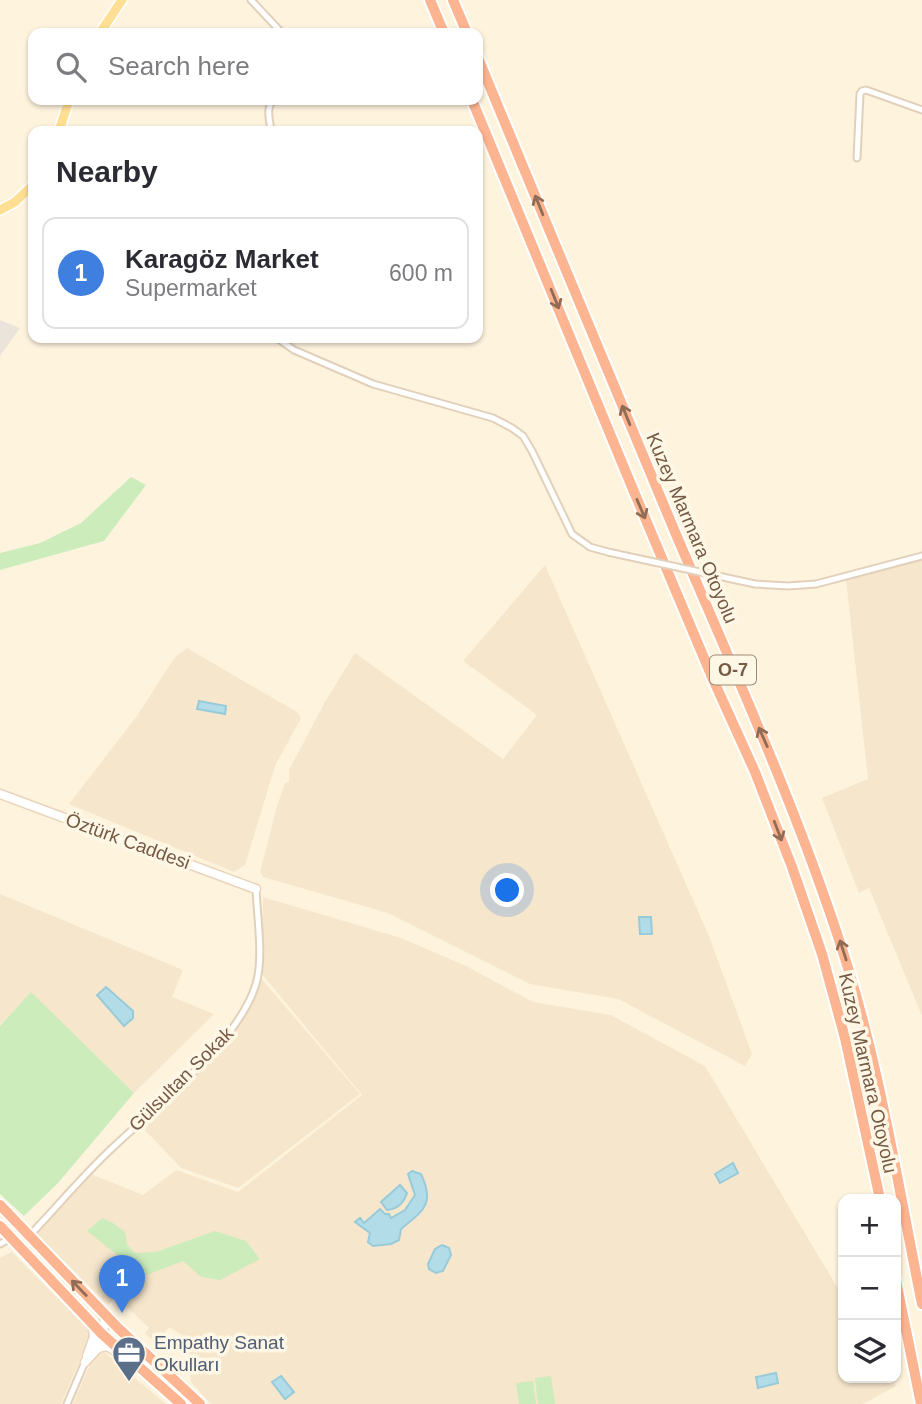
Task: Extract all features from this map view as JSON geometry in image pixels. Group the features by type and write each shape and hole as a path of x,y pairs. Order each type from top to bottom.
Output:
{"highway":[{"path":"430,0 442,28"},
{"path":"453,0 465,28"},
{"name":"Kuzey Marmara Otoyolu","path":"483,70 811,857 866,1032 922,1304"},
{"name":"Kuzey Marmara Otoyolu","path":"474,105 483,126"},
{"name":"Kuzey Marmara Otoyolu","path":"483,127 712,677 755,772 792,867 822,954 842,1026 879,1194"},
{"path":"0,1205 103,1314 200,1404"},
{"path":"0,1226 100,1334 181,1404"},
{"path":"901,1306 921,1404"}],"main road":[{"path":"103,28 122,0"},
{"path":"61,126 67,105"},
{"path":"0,210 15,202 28,190"}],"street":[{"path":"251,0 277,28"},
{"path":"857,158 862,91 922,110"},
{"path":"269,105 270,126"},
{"path":"284,343 293,350 373,384 493,418 512,428 523,436 532,451 572,534 590,547 755,584 788,586 816,584 922,556"},
{"name":"Öztürk Caddesi","path":"0,794 256,888"},
{"name":"Gülsultan Sokak","path":"29,1236 89,1171 195,1069 234,1026 251,997 258,974 256,888"},
{"path":"0,1244 11,1238"},
{"path":"85,1363 97,1348 103,1314"},
{"path":"67,1404 100,1334 118,1328"},
{"path":"97,1348 107,1346 127,1357"},
{"path":"155,1382 162,1370"}],"shaded area":[{"path":"0,320 20,328 0,356"},
{"path":"922,560 922,1016 869,888 859,893 822,798 868,779 846,579"},
{"path":"545,565 709,936 752,1054 745,1066 618,999 530,984 388,913 263,877 260,872 277,806 285,783 289,782 289,770 355,653 503,759 537,715 463,661"},
{"path":"187,648 297,712 301,718 275,766 245,865 234,872 69,804 137,716 175,657"},
{"path":"0,894 183,970 172,997 214,1014 134,1093 31,993 0,1025"},
{"path":"263,897 401,938 464,965 533,1002 611,1015 705,1066 838,1289 838,1383 894,1383 896,1386 863,1404 211,1404 191,1382 187,1354 193,1342 169,1327 160,1339 150,1338 145,1333 149,1328 117,1297 108,1305 36,1233 91,1174 143,1195 176,1170 238,1192 362,1095 262,974"},
{"path":"260,977 360,1094 238,1188 181,1168 140,1125 198,1069 242,1021"},
{"path":"12,1252 89,1330 90,1337 61,1404 0,1404 0,1258"},
{"path":"104,1352 166,1404 73,1404 94,1355"}],"green space":[{"path":"131,477 146,485 104,541 0,570 0,553 40,543 81,523"},
{"path":"31,992 134,1093 58,1183 24,1216 0,1194 0,1026"},
{"path":"102,1218 125,1232 127,1245 135,1253 156,1252 215,1231 246,1241 260,1259 220,1280 201,1277 183,1261 144,1276 87,1231"},
{"path":"551,1376 555,1404 538,1404 535,1378"},
{"path":"533,1381 536,1404 519,1404 516,1383"}],"water":[{"path":"199,701 226,706 225,714 197,709"},
{"path":"639,917 651,917 652,934 640,934"},
{"path":"106,987 133,1011 133,1018 124,1026 97,995"},
{"path":"733,1163 738,1173 720,1183 715,1174"},
{"path":"412,1171 421,1174 425,1184 425,1206 401,1229 399,1240 373,1246 368,1242 370,1233 355,1222 360,1218 364,1223 380,1209 391,1218 405,1210 415,1195 408,1174"},
{"path":"400,1185 407,1193 406,1197 397,1207 387,1210 381,1202"},
{"path":"442,1245 449,1248 451,1255 443,1271 436,1273 429,1269 428,1264 435,1249"},
{"path":"776,1373 778,1383 758,1388 756,1377"},
{"path":"281,1376 294,1392 285,1399 272,1382"}],"place":[{"name":"Karagöz Market","path":"122,1313"},
{"name":"Empathy Sanat Okulları","path":"129,1383"}]}
